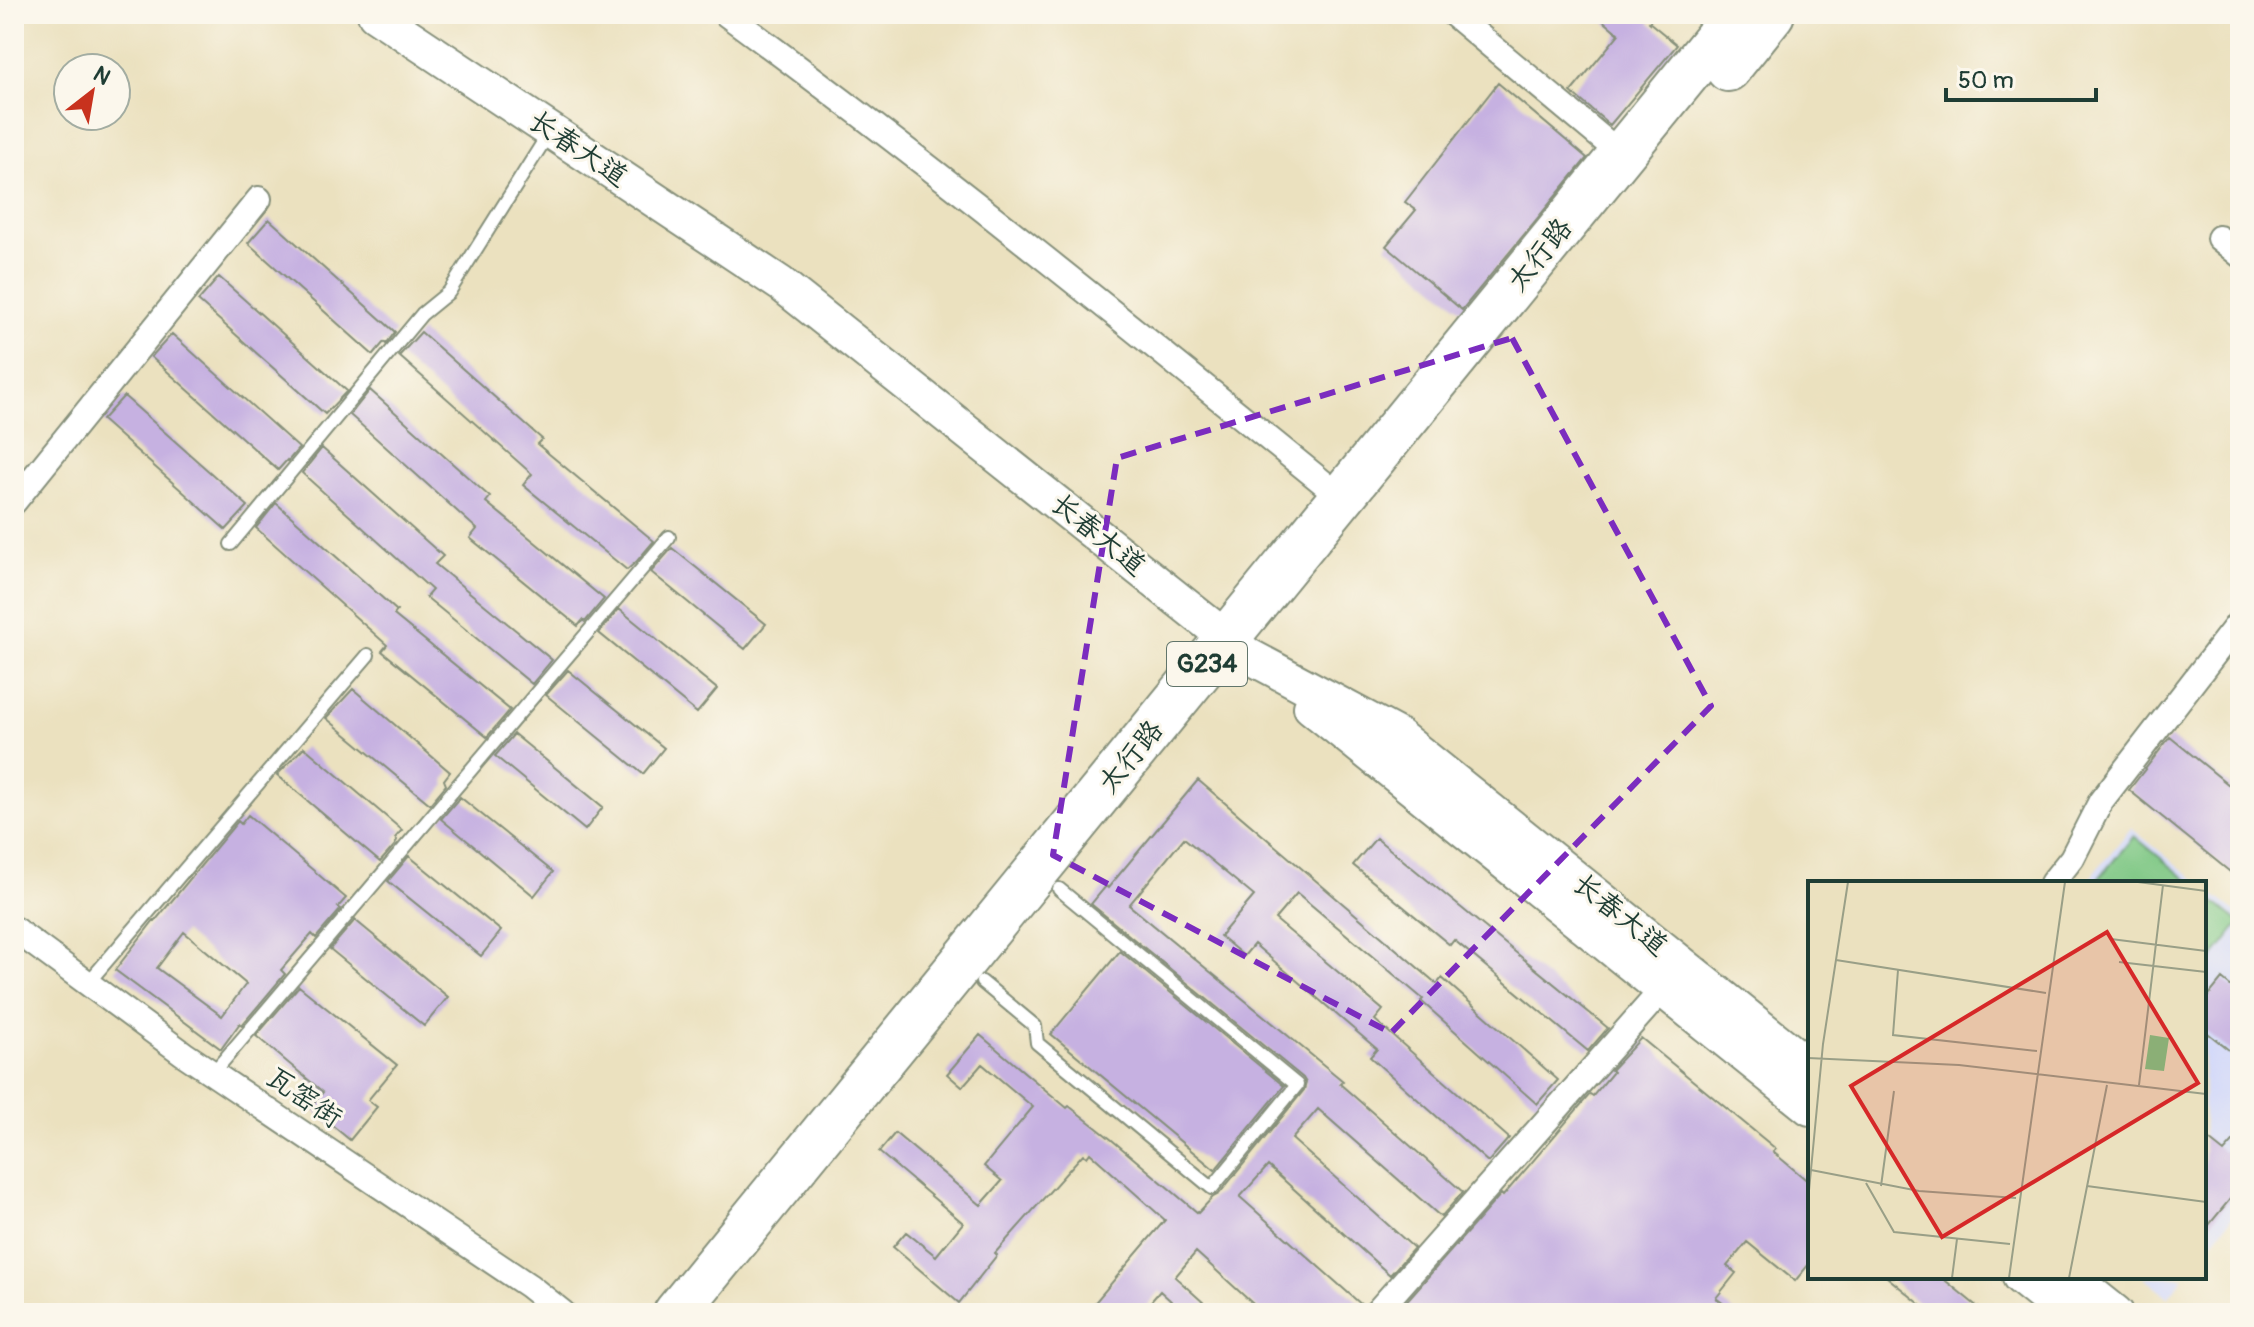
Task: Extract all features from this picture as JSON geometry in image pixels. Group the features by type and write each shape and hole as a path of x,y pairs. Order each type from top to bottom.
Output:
{"highway":[{"name":"太行路","path":"712,1313 1059,889 1238,648 1342,498 1736,14"},
{"name":"太行路","path":"676,1313 1772,14"}],"main road":[{"name":"长春大道","path":"375,14 781,284 1238,648 1397,735 1808,1065"},
{"path":"1238,648 1808,1106"},
{"path":"2022,1279 2063,1312"},
{"path":"2074,1279 2116,1313"}],"street":[{"path":"726,14 1068,275 1342,498"},
{"path":"1453,14 1622,155"},
{"path":"14,502 259,199"},
{"path":"2219,238 2240,255"},
{"path":"2054,881 2072,858 2101,801 2240,621"},
{"name":"瓦窑街","path":"14,929 213,1073 529,1286 563,1313"},
{"path":"1376,1313 1662,990"}],"lane":[{"path":"231,544 422,314 449,292 551,131"},
{"path":"213,1073 669,537"},
{"path":"87,984 368,655"},
{"path":"982,982 1035,1026 1037,1043 1212,1188 1297,1085 1059,889"}],"highlighted area":[{"path":"1512,338 1711,706 1391,1033 1053,855 1117,458"}],"shaded area":[{"path":"2131,828 2197,881 2088,881"},
{"path":"2206,889 2240,916 2240,1208 2206,1250"},
{"path":"2146,1279 2182,1279 2168,1297"}],"green space":[{"path":"2134,836 2189,881 2097,881"},
{"path":"2206,896 2240,923 2206,966"}],"building":[{"path":"1595,14 1656,14 1649,22 1677,45 1610,125 1571,92 1619,34"},
{"path":"1498,83 1587,158 1462,310 1386,246 1416,210 1405,202"},
{"path":"269,219 395,332 386,344 384,342 373,355 248,243"},
{"path":"219,277 347,391 325,414 198,301"},
{"path":"421,332 542,439 537,444 654,541 637,561 627,570 523,485 532,474 399,356"},
{"path":"172,334 299,448 278,470 151,357"},
{"path":"370,390 490,497 486,502 604,599 585,622 583,620 578,626 470,538 477,529 350,415"},
{"path":"124,396 248,506 226,530 102,420"},
{"path":"322,448 443,556 435,564 552,660 532,684 426,597 432,590 302,473"},
{"path":"276,503 397,611 394,615 510,710 487,737 382,651 387,645 256,528"},
{"path":"672,548 766,624 745,649 651,572"},
{"path":"619,609 717,689 697,713 599,633"},
{"path":"568,670 664,748 643,774 546,695"},
{"path":"353,689 450,772 444,780 446,785 430,804 326,718"},
{"path":"514,734 603,807 585,830 495,756"},
{"path":"2170,737 2240,794 2240,880 2129,790"},
{"path":"304,747 402,830 395,838 395,845 380,862 277,775"},
{"path":"1198,780 1437,984 1442,978 1558,1080 1537,1104 1421,1001 1423,999 1297,893 1275,919 1383,1010 1375,1020 1509,1138 1488,1162 1370,1057 1377,1049 1254,944 1244,956 1220,936 1254,896 1184,838 1129,905 1343,1081 1340,1084 1463,1192 1441,1217 1318,1109 1292,1139 1414,1248 1390,1275 1268,1166 1240,1197 1363,1306 1361,1313 1263,1313 1196,1252 1175,1277 1215,1313 1184,1313 1160,1291 1141,1313 1086,1313 1165,1220 1090,1153 1087,1157 1083,1154 995,1253 997,1255 959,1303 893,1247 906,1232 936,1256 963,1223 879,1152 895,1133 981,1205 1002,1181 984,1166 1033,1107 982,1064 962,1087 947,1074 980,1035 1198,1213 1219,1194 1304,1090 1306,1083 1303,1078 1091,904 1106,886 1108,888"},
{"path":"460,797 553,872 534,896 441,819"},
{"path":"248,815 346,898 338,907 341,909 316,938 312,934 281,970 285,974 242,1025 240,1023 221,1049 115,970 238,821 241,824","holes":["184,932 246,984 222,1016 157,968"]},
{"path":"1376,838 1608,1028 1588,1051 1454,940 1450,945 1353,865"},
{"path":"409,856 501,931 481,956 388,881"},
{"path":"355,920 448,997 424,1026 330,949"},
{"path":"1120,951 1284,1086 1215,1170 1051,1034"},
{"path":"2222,979 2240,994 2240,1059 2206,1032 2206,999"},
{"path":"299,986 397,1065 368,1100 377,1107 350,1140 310,1107 323,1092 256,1036"},
{"path":"1641,1038 1776,1149 1773,1152 1808,1181 1808,1265 1795,1281 1747,1242 1727,1266 1736,1273 1716,1298 1736,1313 1396,1313 1501,1194 1503,1196 1590,1094 1593,1096 1613,1072 1611,1070"},
{"path":"2240,1134 2240,1187 2206,1229 2206,1138 2224,1152"},
{"path":"1889,1279 1943,1279 1985,1313 1931,1313"}]}
